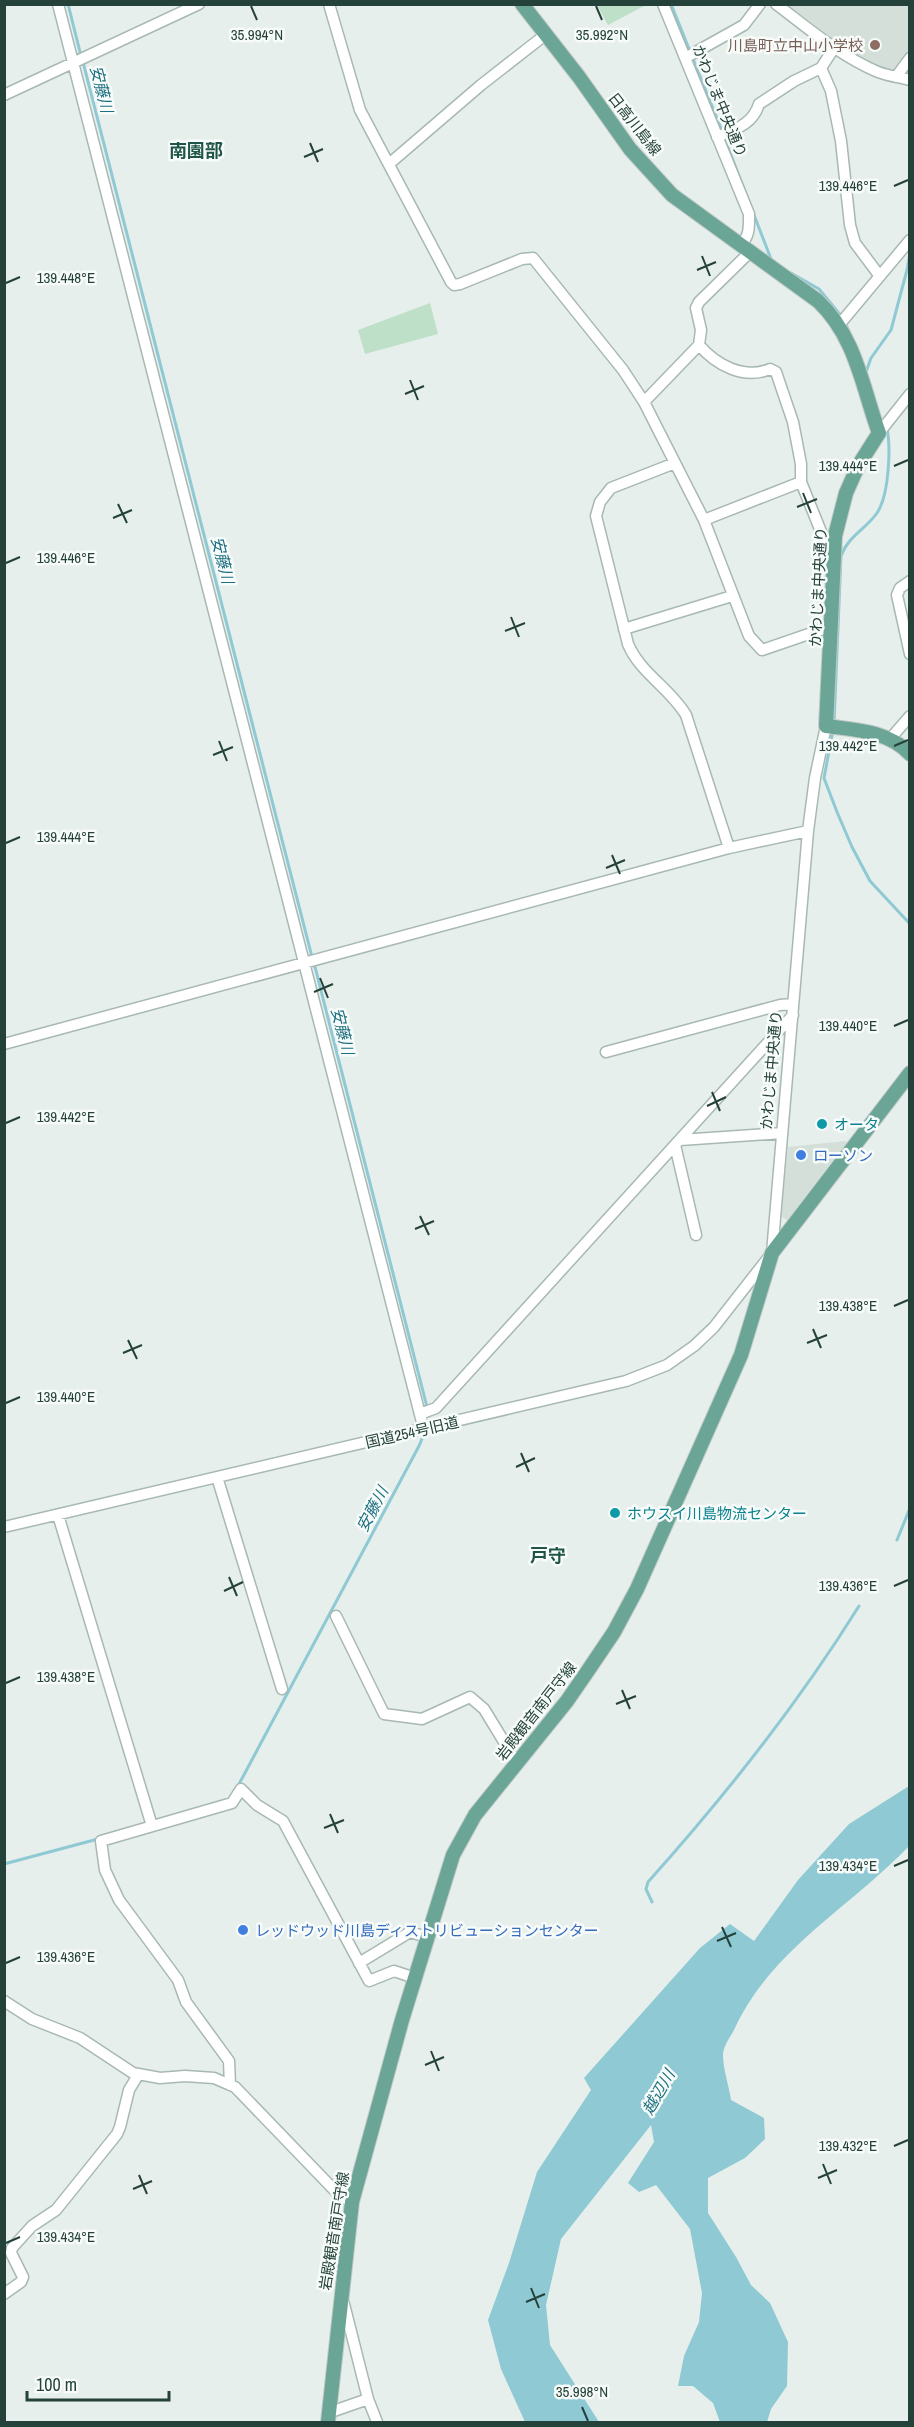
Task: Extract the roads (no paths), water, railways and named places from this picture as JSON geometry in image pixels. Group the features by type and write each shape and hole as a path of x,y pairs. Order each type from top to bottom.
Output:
{"main road":[{"name":"日高川島線","path":"522,4 579,77 630,149 672,195 746,248"},
{"path":"746,248 831,313 851,346 879,433"},
{"name":"かわじま中央通り","path":"826,726 837,527 846,493 858,466 879,433"},
{"path":"826,726 858,730 890,739 909,752"},
{"name":"岩殿観音南戸守線","path":"328,2418 352,2202 415,1978 453,1855 476,1815 580,1682 614,1632 637,1589 741,1355 772,1253 909,1073"}],"street":[{"path":"58,4 424,1430"},
{"path":"4,95 199,4"},
{"path":"329,4 360,110 454,285 522,259 533,258 622,370 644,402 704,520 749,636 762,650 832,626"},
{"name":"かわじま中央通り","path":"663,4 749,214 746,248"},
{"path":"685,58 744,25 760,4"},
{"path":"776,4 834,48 865,66 909,80"},
{"path":"389,164 481,85 545,35"},
{"path":"717,137 747,123 755,116 759,104 794,81 821,68 834,48"},
{"path":"896,76 909,58"},
{"path":"821,68 831,91 841,141 850,225 855,243 879,275"},
{"path":"839,325 909,240"},
{"path":"644,402 699,345 701,330 696,308 746,248"},
{"path":"699,345 715,362 725,366 758,374 770,369 776,372 793,422 801,464 801,482 828,549 834,554"},
{"path":"879,433 909,394"},
{"path":"675,463 611,488 600,502 596,516 624,629 635,660 677,699 686,715 729,848"},
{"path":"704,520 801,482"},
{"path":"909,581 900,588 897,595 909,654"},
{"path":"624,629 732,596"},
{"path":"890,739 909,716"},
{"name":"かわじま中央通り","path":"772,1253 808,831 815,778 826,726"},
{"path":"4,1044 729,848 808,831"},
{"path":"420,1414 436,1408 677,1143 793,1009 780,1005 606,1052"},
{"path":"677,1143 782,1133"},
{"path":"677,1143 696,1235"},
{"name":"国道254号旧道","path":"4,1527 626,1381 667,1365 681,1356 714,1327 772,1253"},
{"path":"217,1477 282,1689"},
{"path":"58,1515 152,1826"},
{"path":"336,1616 384,1714 422,1719 470,1697 484,1709 517,1763"},
{"path":"230,2085 229,2061 186,2002 178,1980 119,1900 105,1870 101,1841 232,1803 241,1789 257,1805 284,1821 369,1981 394,1971 415,1978"},
{"path":"359,1963 410,1932 427,1937"},
{"path":"4,2001 32,2019 80,2038 117,2065 138,2075 160,2078 185,2076 214,2078 235,2087 340,2196 352,2202"},
{"path":"4,2294 21,2282 23,2277 11,2253 12,2248 32,2226 56,2210 117,2134 129,2090 138,2075"},
{"path":"341,2293 368,2400 378,2422"},
{"path":"328,2418 368,2400"}],"water":[{"name":"越辺川","path":"909,1786 909,1846 813,1931 768,1976 749,2002 723,2052 731,2100 764,2118 765,2139 745,2158 708,2178 708,2213 751,2285 770,2303 788,2342 787,2386 771,2409 767,2422 720,2422 713,2403 693,2386 678,2386 684,2356 699,2322 702,2293 690,2229 656,2185 639,2192 628,2183 654,2142 651,2125 561,2239 546,2305 550,2345 599,2422 525,2422 501,2369 488,2320 509,2263 537,2172 591,2090 584,2078 700,1948 730,1924 754,1941 798,1880 849,1824"}],"waterway":[{"name":"安藤川","path":"68,4 81,56"},
{"path":"671,4 722,131"},
{"name":"安藤川","path":"83,62 312,957"},
{"path":"724,137 771,259"},
{"path":"866,372 871,358 891,330 910,253"},
{"path":"791,273 819,289 842,317"},
{"path":"845,323 855,344"},
{"path":"834,724 841,556 848,543 873,519 881,505 888,472 887,428"},
{"path":"833,730 824,778 837,812 870,881 910,924"},
{"name":"安藤川","path":"314,963 427,1407"},
{"name":"安藤川","path":"238,1786 424,1434"},
{"path":"897,1540 910,1508"},
{"path":"652,1902 646,1889 648,1882 705,1816 786,1714 859,1606"},
{"name":"安藤川","path":"4,1864 98,1839"}],"place":[{"name":"川島町立中山小学校","path":"875,45"},
{"name":"オータ","path":"822,1124"},
{"name":"ローソン","path":"801,1155"},
{"name":"ホウスイ川島物流センター","path":"615,1513"},
{"name":"レッドウッド川島ディストリビューションセンター","path":"243,1930"}],"district":[{"name":"南園部","path":"196,150"},
{"name":"戸守","path":"548,1555"}]}
